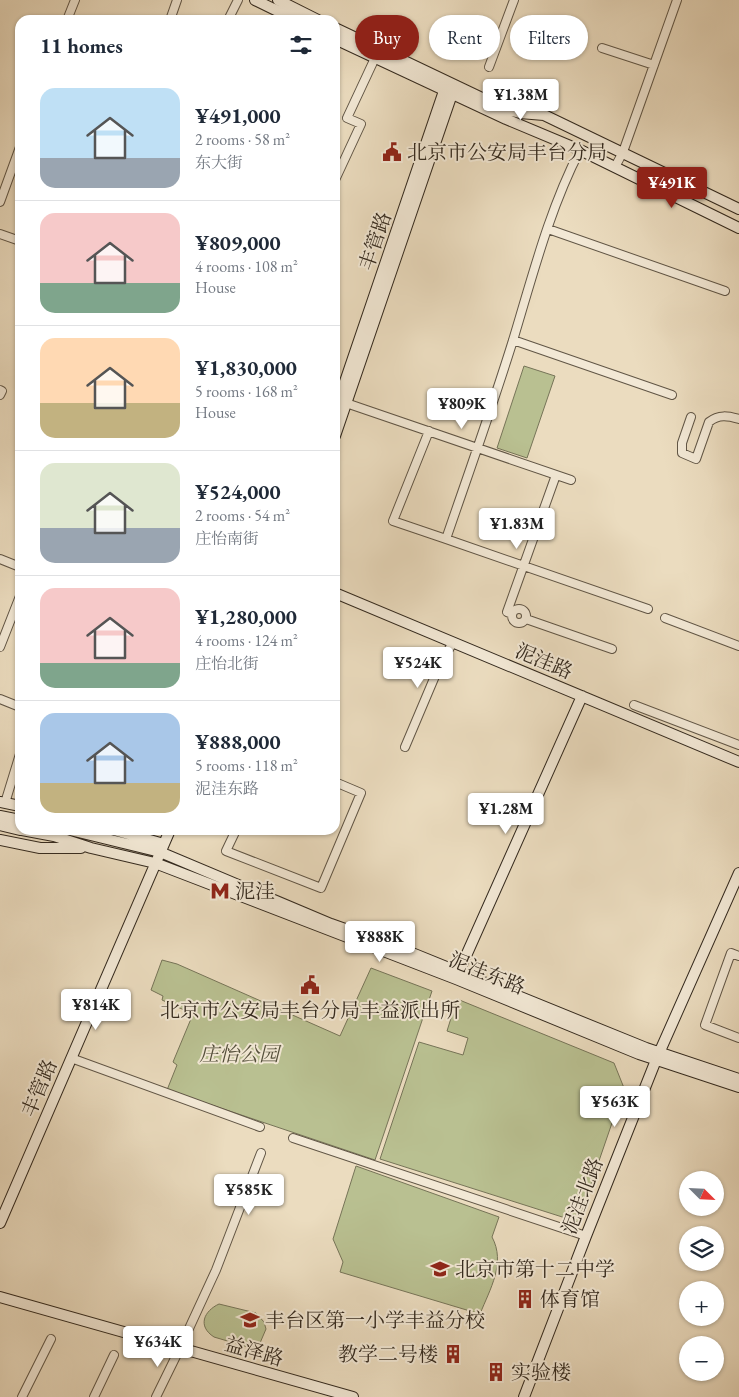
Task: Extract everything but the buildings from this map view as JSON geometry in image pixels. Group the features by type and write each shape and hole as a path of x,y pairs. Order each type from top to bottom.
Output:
{"main road":[{"path":"254,0 286,15"},
{"path":"278,0 308,15"},
{"path":"340,31 506,120 580,150 739,228"},
{"path":"340,41 355,48"},
{"path":"380,60 448,89 505,109 520,113 539,114 623,152 739,209"},
{"path":"340,421 409,224 448,89"},
{"name":"丰管路","path":"340,396 393,240 448,89"},
{"path":"537,132 533,127 533,122 539,114"},
{"path":"393,240 409,224"},
{"name":"泥洼路","path":"340,595 739,762"},
{"path":"456,978 582,696"},
{"path":"0,816 15,819"},
{"name":"泥洼东路","path":"0,826 15,829"},
{"name":"泥洼东路","path":"48,835 91,848 153,863 739,1087"},
{"name":"泥洼东路","path":"96,835 160,847 332,924 407,951 456,978"},
{"path":"128,835 160,847"},
{"name":"丰管路","path":"160,847 164,835"},
{"name":"丰管路","path":"0,1210 160,847 167,835"},
{"path":"0,840 40,848 91,848"},
{"name":"丰管路","path":"0,1223 153,863"},
{"name":"泥洼北路","path":"524,1397 657,1056 739,873"},
{"name":"泥洼东路","path":"657,1056 739,1079"},
{"name":"益泽路","path":"0,1297 353,1397"}],"street":[{"path":"69,15 75,0"},
{"path":"172,15 177,0"},
{"path":"230,15 238,0"},
{"path":"489,67 514,0"},
{"path":"615,167 623,152 677,0"},
{"path":"602,48 654,65"},
{"path":"340,169 361,124 347,118 374,60"},
{"path":"446,540 565,178 580,150"},
{"path":"0,202 15,162"},
{"path":"548,229 725,291"},
{"path":"0,234 15,239"},
{"path":"513,340 672,395"},
{"path":"0,390 2,391 0,395"},
{"path":"346,403 571,480"},
{"path":"691,417 682,443 682,453 696,458 710,422 714,418 726,415 739,419"},
{"path":"430,431 393,521 648,609"},
{"path":"556,475 507,612 512,614 516,610 522,609 526,613 526,619 612,649"},
{"path":"0,559 15,565"},
{"path":"0,647 15,609"},
{"path":"665,618 739,646"},
{"path":"405,747 452,642"},
{"path":"0,699 15,705"},
{"path":"634,705 739,745"},
{"path":"3,802 15,768"},
{"path":"234,835 226,851 321,888 361,793 340,784"},
{"path":"739,956 731,953 705,1025 739,1038"},
{"path":"71,1058 260,1127"},
{"path":"293,1138 586,1236"},
{"path":"156,1397 216,1270 261,1153"},
{"path":"22,1397 51,1339"},
{"path":"94,1397 114,1355"}],"green space":[{"path":"524,366 555,376 527,458 497,448"},
{"name":"庄怡公园","path":"162,960 177,964 340,1036 371,968 432,991 375,1160 167,1090 177,1065 173,1062 193,1014 162,1000 163,996 151,990"},
{"path":"457,999 614,1063 624,1088 578,1222 380,1159 419,1042 463,1055 468,1038 447,1031"},
{"path":"356,1166 499,1217 492,1237 496,1247 497,1266 492,1286 480,1314 340,1272 343,1262 333,1239"},
{"path":"219,1304 256,1313 264,1322 266,1329 260,1343 251,1348 214,1337 209,1333 205,1328 204,1319"}],"place":[{"name":"北京市公安局丰台分局","path":"392,152"},
{"name":"泥洼","path":"220,891"},
{"name":"北京市公安局丰台分局丰益派出所","path":"310,985"},
{"name":"北京市第十二中学","path":"440,1269"},
{"name":"体育馆","path":"525,1299"},
{"name":"丰台区第一小学丰益分校","path":"250,1320"},
{"name":"教学二号楼","path":"453,1354"},
{"name":"实验楼","path":"496,1372"}]}
